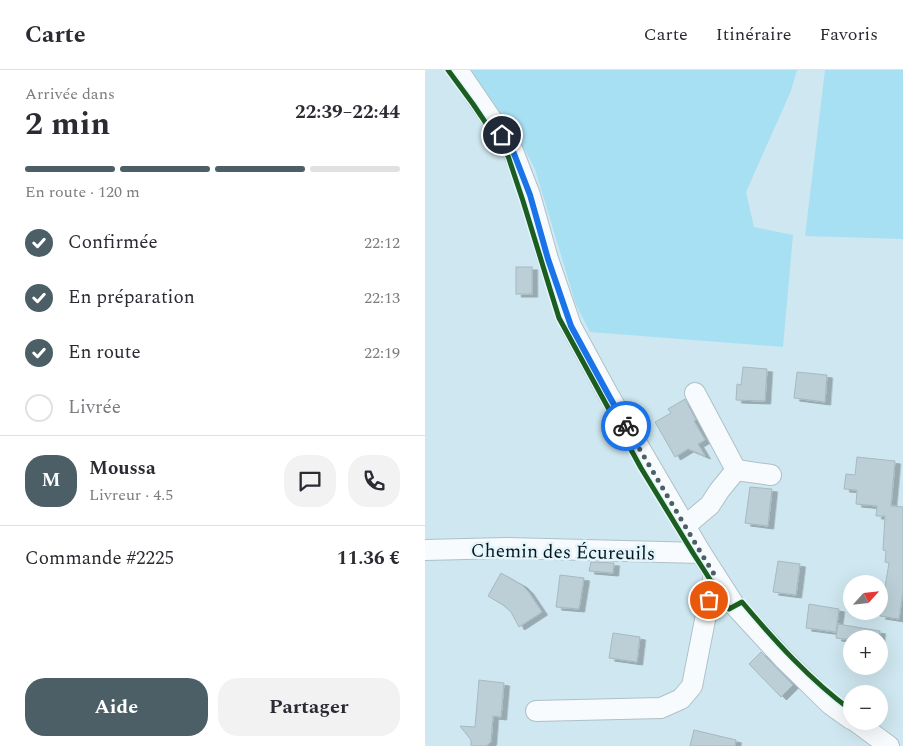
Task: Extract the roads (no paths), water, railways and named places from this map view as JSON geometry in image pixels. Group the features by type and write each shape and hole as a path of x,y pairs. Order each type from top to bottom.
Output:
{"street":[{"path":"458,70 513,151 530,195 548,259 571,326 608,394 701,553 735,606 783,658 830,704 843,713"},
{"path":"695,393 736,470"},
{"path":"685,526 710,505 736,470"},
{"path":"736,470 771,475"},
{"name":"Chemin des Écureuils","path":"425,550 506,548 701,553"},
{"path":"536,711 661,708 681,699 692,686 714,574"},
{"path":"867,730 889,746"},
{"path":"901,746 903,738"}]}
